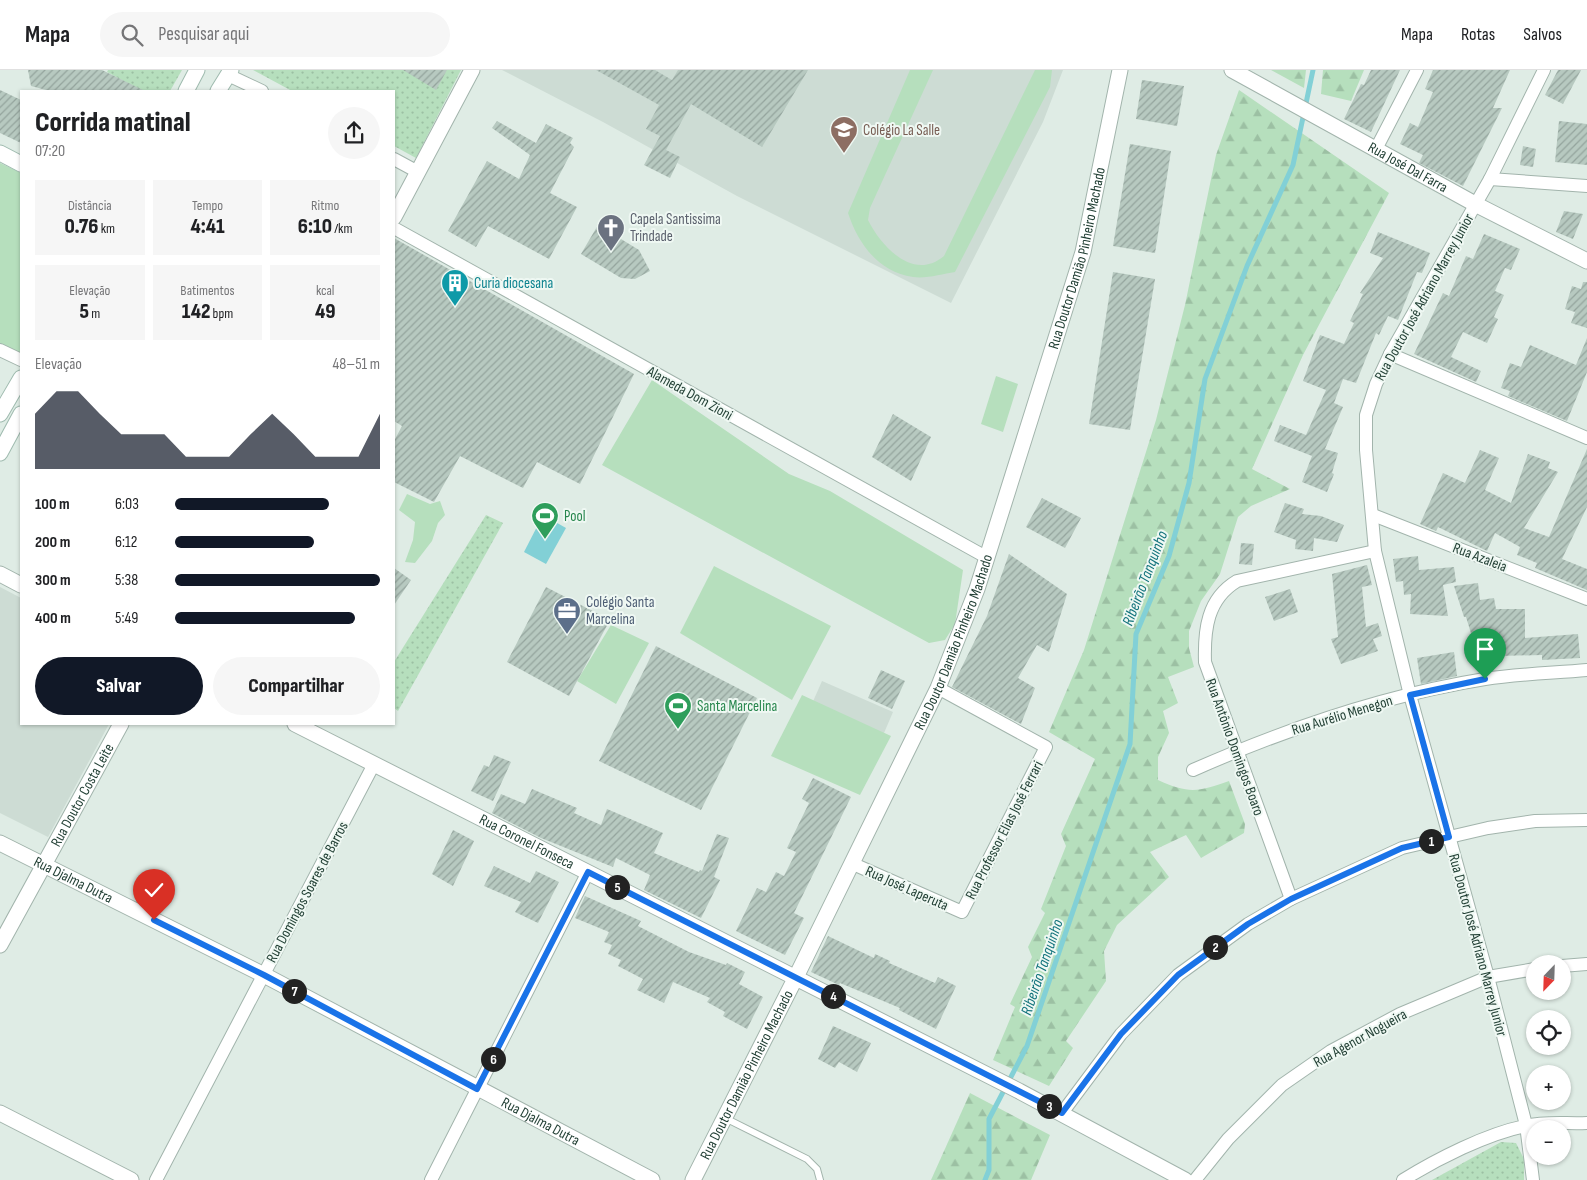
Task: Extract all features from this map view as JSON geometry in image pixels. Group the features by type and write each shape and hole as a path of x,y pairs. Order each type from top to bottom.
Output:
{"street":[{"path":"187,90 197,70"},
{"path":"395,215 472,70"},
{"name":"Rua Doutor Damião Pinheiro Machado","path":"693,1180 796,978 938,688 955,648 986,557 1083,252 1120,70"},
{"name":"Rua José Dal Farra","path":"1232,70 1475,204 1587,261"},
{"path":"1376,149 1417,70"},
{"name":"Rua Doutor José Adriano Marrey Junior","path":"1526,1125 1488,976 1410,695 1375,550 1366,450 1366,415 1376,384 1390,354 1490,179 1544,70"},
{"path":"218,90 225,72 260,90"},
{"path":"0,153 20,163"},
{"path":"395,160 418,172"},
{"path":"1490,179 1587,186"},
{"name":"Alameda Dom Zioni","path":"395,229 986,557"},
{"path":"0,350 20,360"},
{"path":"1390,354 1587,438"},
{"path":"0,414 20,380"},
{"path":"0,453 20,416"},
{"name":"Rua Azaleia","path":"1373,515 1587,599"},
{"name":"Rua Antônio Domingos Boaro","path":"1291,899 1205,662 1204,640 1207,623 1220,594 1236,581 1375,550"},
{"path":"0,574 20,584"},
{"name":"Rua Aurélio Menegon","path":"1193,770 1236,751 1352,710 1410,695 1485,679 1587,670"},
{"name":"Rua Professor Elias José Ferrari","path":"938,688 1046,747 962,912"},
{"name":"Rua Doutor Costa Leite","path":"0,945 120,725"},
{"name":"Rua Coronel Fonseca","path":"297,725 990,1076 1185,1180"},
{"name":"Rua Domingos Soares de Barros","path":"156,1180 374,764"},
{"path":"1062,1113 1121,1034 1178,975 1248,924 1291,899 1402,848 1536,821 1587,820"},
{"name":"Rua Djalma Dutra","path":"0,843 264,975 652,1180"},
{"name":"Rua José Laperuta","path":"851,863 962,912"},
{"path":"431,1180 588,872"},
{"path":"1571,965 1587,964"},
{"name":"Rua Agenor Nogueira","path":"1195,1180 1228,1139 1282,1085 1331,1051 1400,1014 1488,976 1526,970"},
{"path":"0,1113 131,1180"},
{"path":"1571,1124 1587,1123"},
{"path":"1403,1180 1428,1164 1478,1142 1526,1125"},
{"name":"Rua Doutor José Adriano Marrey Junior","path":"1531,1165 1533,1180"}],"lane":[{"path":"726,1118 807,1159 817,1169 820,1180"}],"shaded area":[{"name":"Colégio La Salle","path":"502,70 1063,70 1043,122 951,303 737,196 603,122"},
{"path":"0,587 20,597 20,725 108,725 48,837 0,813"},
{"path":"822,681 893,712 878,747 811,706"}],"green space":[{"path":"108,70 182,70 171,90 140,90 107,72"},
{"path":"253,70 461,70 416,158 395,147 395,90 290,90"},
{"path":"910,70 933,70 870,208 868,220 881,240 899,258 921,265 932,263 944,256 1035,70 1052,70 1050,87 955,272 923,277 901,274 889,269 880,262 871,254 857,235 848,213"},
{"path":"1271,70 1306,70 1304,88"},
{"path":"1323,70 1364,70 1351,101 1321,94"},
{"path":"1239,90 1389,193 1303,355 1252,469 1290,489 1251,506 1238,517 1220,574 1201,601 1189,631 1189,648 1194,667 1168,677 1178,703 1163,711 1169,733 1158,757 1158,780 1178,788 1194,790 1229,781 1245,824 1244,833 1201,858 1186,835 1150,852 1169,877 1117,925 1104,951 1106,981 1066,1041 1073,1048 1049,1086 993,1060 1015,1007 1010,1004 1032,957 1028,947 1045,913 1041,909 1066,846 1061,834 1095,759 1049,732 1084,650 1156,420 1185,305 1216,155"},
{"path":"0,163 20,173 20,354 0,344"},
{"path":"996,376 1018,384 1003,432 981,424"},
{"path":"652,380 789,474 830,491 963,570 955,624 945,640 929,643 602,465"},
{"path":"407,494 430,504 440,501 445,515 438,523 432,541 415,563 405,562 413,540 415,522 399,510"},
{"path":"486,515 503,523 398,711 395,709 395,660"},
{"path":"714,566 831,626 792,700 680,633"},
{"path":"611,625 649,643 616,704 577,681"},
{"path":"802,695 891,736 860,795 771,756"},
{"path":"970,1093 1050,1135 1031,1180 931,1180"},
{"path":"1501,1142 1516,1143 1524,1159 1524,1180 1432,1180"}],"water":[{"name":"Pool","path":"543,515 566,528 546,564 524,552"}],"building":[{"path":"28,70 102,70 143,90 46,90 31,86"},
{"path":"403,70 447,70 436,90"},
{"path":"596,70 655,70 672,80 678,70 808,70 762,147 691,104 666,150 680,157 670,178 644,165 660,136 646,129 659,105"},
{"path":"1371,70 1400,70 1371,132 1344,119 1361,84 1364,85"},
{"path":"1433,70 1510,70 1493,108 1502,108 1463,186 1419,163 1423,155 1400,144 1410,123 1418,127 1433,92 1425,89"},
{"path":"1558,70 1581,70 1563,104 1545,95"},
{"path":"1142,80 1184,86 1177,126 1136,119"},
{"path":"0,90 20,100 20,143 0,133"},
{"path":"497,121 536,143 546,124 573,138 570,143 574,147 550,193 577,207 549,259 488,226 476,247 448,231 487,161 519,179 530,155 492,128"},
{"path":"1559,121 1587,124 1587,165 1555,162"},
{"path":"1130,144 1171,151 1155,253 1113,246"},
{"path":"1523,146 1536,149 1533,167 1520,165"},
{"path":"1564,211 1583,214 1573,239 1556,232"},
{"name":"Capela Santissima Trindade","path":"598,225 639,250 650,271 635,279 621,278 581,254"},
{"path":"1378,232 1430,253 1422,273 1417,272 1398,320 1388,316 1379,335 1376,333 1356,383 1343,379 1334,403 1343,407 1325,449 1338,453 1332,473 1334,474 1327,492 1302,482 1312,456 1274,441 1280,425 1306,435 1326,390 1303,381 1320,335 1344,344 1354,323 1350,321 1363,294 1360,293 1383,258 1370,253"},
{"path":"1484,234 1520,249 1511,270 1505,268 1495,291 1504,295 1494,317 1498,319 1487,343 1463,332 1451,357 1481,371 1476,382 1414,354 1443,293 1449,296 1466,256 1473,259"},
{"name":"Curia diocesana","path":"395,239 634,374 580,484 537,462 523,488 460,456 434,502 395,482 395,439 402,426 395,422"},
{"path":"1113,272 1155,279 1130,430 1089,424"},
{"path":"1583,282 1587,282 1587,328 1571,323 1575,312 1565,309 1572,286 1581,289"},
{"path":"1587,338 1587,372 1567,421 1508,396 1510,391 1501,388 1510,363 1521,367 1530,345 1576,365"},
{"path":"893,414 931,437 911,481 872,457"},
{"path":"1587,449 1587,507 1562,559 1587,569 1587,590 1535,568 1537,563 1517,555 1520,547 1495,533 1487,551 1438,527 1436,531 1420,524 1443,473 1465,483 1480,450 1499,458 1485,490 1511,503 1528,454 1550,462 1548,468 1558,472 1524,528 1549,537"},
{"path":"1042,498 1081,518 1065,548 1026,527"},
{"path":"1285,503 1304,509 1302,514 1321,516 1344,525 1337,542 1314,538 1313,551 1295,549 1296,540 1274,532"},
{"path":"1241,543 1254,544 1252,565 1239,564"},
{"path":"1009,554 1067,594 1049,652 1037,645 1018,678 1035,688 1021,724 952,687 987,616"},
{"path":"1418,556 1419,570 1454,567 1456,582 1443,585 1448,616 1410,614 1411,594 1404,595 1403,581 1396,582 1393,559"},
{"path":"1367,565 1372,585 1362,587 1366,627 1378,623 1382,636 1373,639 1378,651 1341,664 1331,639 1338,637 1332,574"},
{"path":"395,569 411,580 395,604"},
{"path":"1478,583 1480,600 1494,598 1496,609 1525,609 1525,638 1578,634 1580,658 1542,660 1542,655 1499,656 1502,662 1482,669 1454,586"},
{"path":"546,587 610,620 569,696 507,662"},
{"path":"1290,589 1298,612 1274,621 1265,597"},
{"name":"Santa Marcelina","path":"656,646 757,698 701,810 599,761"},
{"path":"1454,652 1457,676 1421,684 1417,658"},
{"path":"881,670 905,681 892,709 868,698"},
{"path":"494,755 511,762 493,801 471,791 484,765 489,767"},
{"path":"813,778 851,797 794,913 804,918 785,955 736,931 757,888 766,892 776,872 784,876 796,852 787,848 809,803 802,799"},
{"path":"532,789 577,808 574,813 601,825 607,809 663,833 654,853 699,872 700,870 702,871 717,834 729,838 714,877 720,880 701,918 644,890 650,875 616,858 613,867 541,838 492,813 501,794 525,804"},
{"path":"453,830 474,841 453,886 432,874"},
{"path":"494,866 530,883 536,871 559,882 538,923 515,912 521,902 484,886"},
{"path":"585,896 641,921 638,926 689,952 726,965 727,963 745,972 739,984 763,997 747,1029 723,1016 725,1012 707,1002 710,998 673,982 664,1003 637,990 643,979 618,966 621,960 608,954 612,945 604,942 609,932 575,918"},
{"path":"828,936 874,958 875,954 890,961 889,963 935,983 938,977 956,986 936,1029 899,1010 900,1008 840,983 839,985 811,972"},
{"path":"833,1026 871,1043 857,1072 839,1062 835,1068 818,1059"}],"waterway":[{"name":"Ribeirão Tanquinho","path":"985,1180 989,1170 989,1119 1027,1046 1130,744 1136,634 1169,556 1189,483 1205,379 1247,266 1293,165 1313,70"}],"place":[{"name":"Colégio La Salle","path":"844,154"},
{"name":"Capela Santissima Trindade","path":"611,252"},
{"name":"Curia diocesana","path":"455,307"},
{"name":"Pool","path":"545,540"},
{"name":"Colégio Santa Marcelina","path":"567,635"},
{"name":"Santa Marcelina","path":"678,730"}],"route":[{"path":"154,920 264,975 477,1089 588,872 1062,1113 1121,1034 1178,975 1248,924 1291,899 1402,848 1449,837 1410,695 1485,679"}]}
